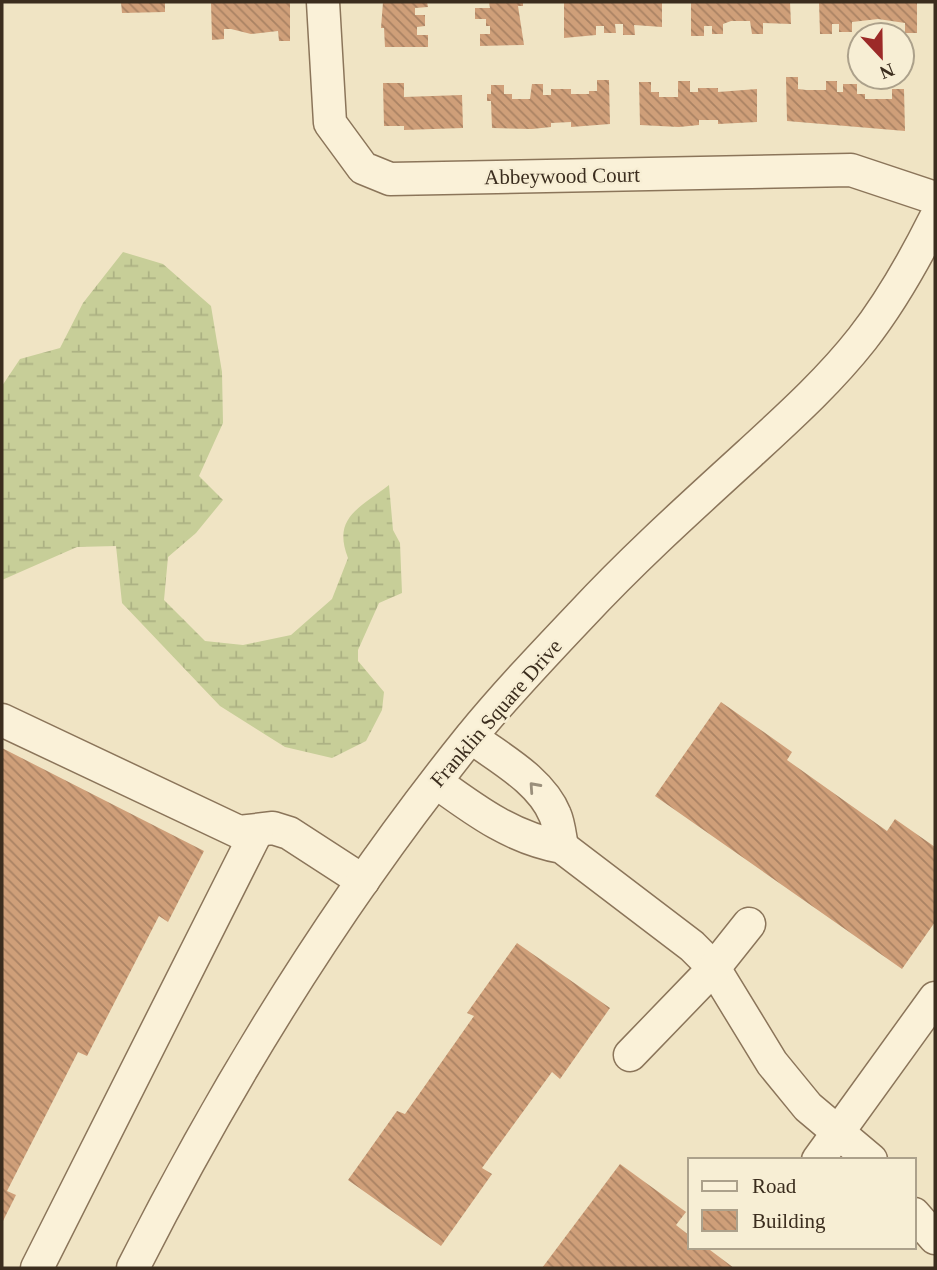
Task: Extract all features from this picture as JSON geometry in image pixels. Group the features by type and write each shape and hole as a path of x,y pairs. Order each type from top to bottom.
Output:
{"street":[{"name":"Abbeywood Court","path":"323,2 330,123 363,167 390,179 851,170 935,198"},
{"name":"Franklin Square Drive","path":"133,1268 184,1168 230,1089 363,881 436,782 471,737 641,553 844,361 887,305 935,219"},
{"path":"2,720 239,832 273,828 289,833 363,881"},
{"path":"471,737 526,777 540,792 555,814 562,847"},
{"path":"436,782 497,826 539,843 562,847 692,946 714,968 772,1063 808,1107 870,1158"},
{"path":"37,1268 257,831"},
{"path":"630,1055 714,968 749,924"},
{"path":"819,1158 935,998"},
{"path":"916,1216 935,1238"}],"green space":[{"path":"123,252 163,264 211,306 222,372 223,423 199,476 223,500 196,533 168,557 164,600 205,641 243,645 291,635 332,599 348,558 344,544 346,523 359,507 389,485 393,530 400,543 402,593 379,603 358,650 358,661 384,692 382,710 366,741 332,758 285,747 220,706 122,603 116,546 77,547 2,580 2,386 20,359 60,348 83,303"}],"building":[{"path":"121,2 165,2 165,12 122,13"},
{"path":"211,2 290,2 290,41 279,41 278,31 251,34 231,29 224,29 224,39 212,40"},
{"path":"383,2 427,2 428,7 415,8 415,15 425,15 425,26 417,27 417,35 428,35 428,47 385,47 384,28 381,28"},
{"path":"489,2 523,2 523,6 518,6 524,45 480,46 480,34 490,34 490,26 486,26 486,19 475,19 475,8 490,8"},
{"path":"564,2 662,2 662,27 634,25 635,35 623,35 623,24 615,24 616,33 604,33 604,26 596,26 596,35 564,38"},
{"path":"691,2 790,2 791,24 763,23 763,34 752,34 750,21 731,21 723,24 723,34 712,34 712,26 704,26 704,36 691,36"},
{"path":"819,2 917,2 917,33 916,21 878,19 846,21 846,32 839,32 839,24 832,24 832,34 820,34"},
{"path":"786,77 798,77 798,89 806,90 826,90 826,81 837,81 837,92 843,92 843,84 846,84 846,91 865,94 865,99 892,99 892,91 904,91 905,131 787,121"},
{"path":"597,80 609,80 610,124 571,127 571,122 551,123 551,127 532,129 492,128 491,101 487,101 487,94 491,94 491,85 504,85 504,94 512,94 512,99 530,99 532,84 543,84 543,95 551,95 551,89 571,89 571,94 589,94 589,91 597,91"},
{"path":"678,81 690,81 690,92 698,92 698,88 718,88 718,92 757,89 757,122 718,124 718,120 699,120 699,125 679,127 640,125 639,82 651,82 651,92 659,92 659,97 678,97"},
{"path":"383,83 404,83 404,97 462,95 463,128 404,130 404,126 384,126"},
{"path":"721,702 792,752 787,760 887,831 895,819 935,847 935,922 902,969 655,796"},
{"path":"2,748 204,851 168,922 159,916 87,1056 78,1052 7,1191 16,1195 2,1223"},
{"path":"517,943 610,1008 560,1079 552,1072 482,1168 492,1174 441,1246 348,1180 397,1111 405,1114 474,1016 467,1013"},
{"path":"620,1164 686,1212 676,1225 688,1234 688,1249 709,1249 734,1268 542,1268"}]}
